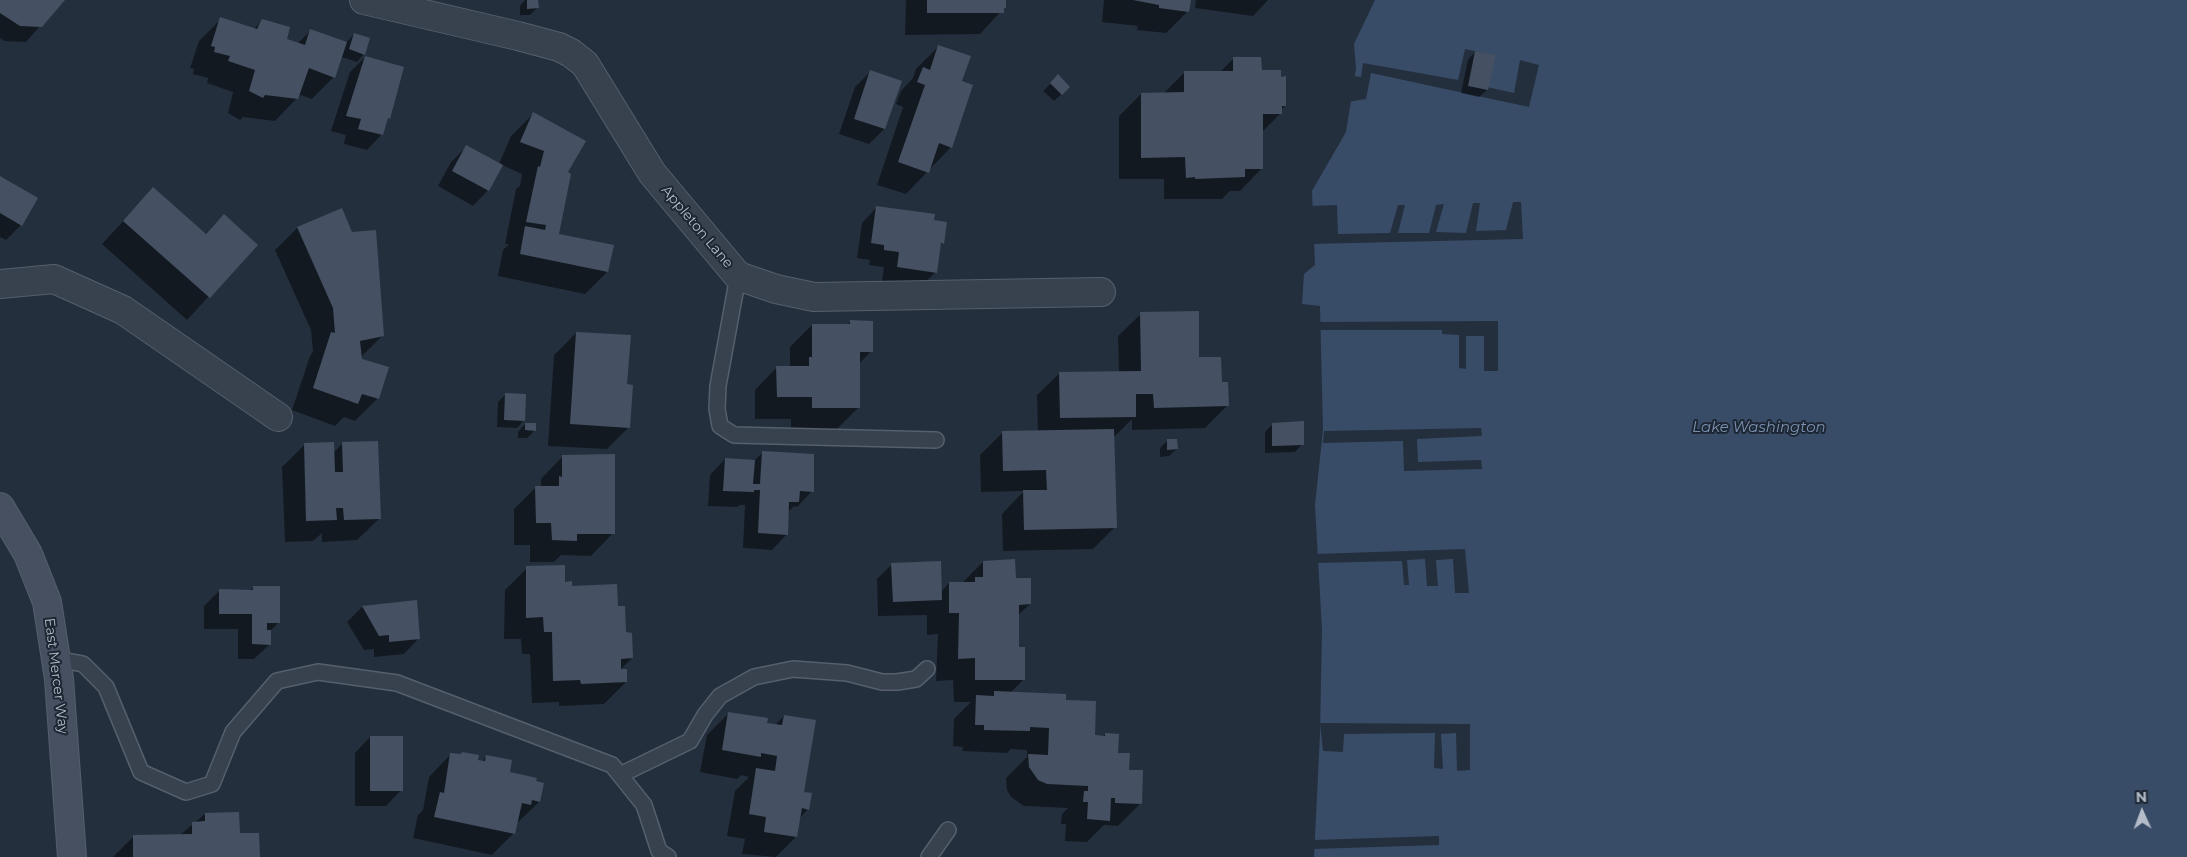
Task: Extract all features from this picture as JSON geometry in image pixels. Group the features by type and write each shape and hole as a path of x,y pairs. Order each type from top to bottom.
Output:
{"street":[{"name":"Appleton Lane","path":"364,0 518,36 559,47 572,53 585,64 652,173 738,276 776,289 814,297 1102,292"},
{"path":"0,284 54,279 123,310 278,417"},
{"name":"East Mercer Way","path":"0,507 28,554 47,602 59,679 72,857"}],"lane":[{"path":"738,276 718,386 720,426 734,435 936,440"},
{"path":"56,659 83,664 106,687 141,772 186,792 212,784 233,732 277,681 318,672 397,683 612,765 644,806 659,851 668,857"},
{"path":"620,775 690,741 720,696 754,677 793,668 847,673 882,682 897,682 916,679 927,669"},
{"path":"929,857 948,830"}],"water":[{"name":"Lake Washington","path":"1375,0 2187,0 2187,857 1314,857 1320,735 1322,630 1315,505 1323,430 1320,306 1302,304 1304,274 1315,265 1312,191 1346,132 1356,69 1354,44"}],"pier":[{"path":"1465,49 1493,55 1487,87 1514,93 1520,60 1539,65 1529,107 1371,73 1366,99 1348,102 1353,76 1361,77 1363,63 1458,80"},
{"path":"1513,202 1521,202 1523,239 1311,244 1310,206 1337,205 1338,234 1390,233 1398,205 1405,205 1398,233 1429,233 1436,205 1444,204 1436,232 1466,233 1473,203 1480,203 1476,231 1506,230"},
{"path":"1498,321 1498,371 1484,371 1484,336 1466,336 1466,369 1459,368 1459,335 1442,334 1442,330 1318,330 1318,322"},
{"path":"1481,428 1482,436 1417,439 1418,462 1481,460 1482,469 1404,471 1403,441 1323,443 1324,431"},
{"path":"1465,549 1469,593 1455,593 1453,559 1436,560 1438,586 1427,586 1425,559 1407,560 1409,585 1404,585 1402,561 1316,563 1315,554"},
{"path":"1320,723 1470,724 1470,770 1457,771 1456,733 1441,734 1443,769 1434,768 1435,733 1344,734 1343,752 1323,751"},
{"path":"1439,836 1439,845 1313,849 1313,840"}],"building":[{"path":"0,0 65,0 42,27 20,26 0,13"},
{"path":"527,0 538,0 539,8 527,9"},
{"path":"927,0 1006,0 1006,8 1004,8 1004,13 927,13"},
{"path":"1133,0 1191,0 1189,12 1159,8 1159,5"},
{"path":"220,17 257,29 262,19 290,27 287,39 305,45 310,29 347,42 335,78 309,68 298,99 265,95 263,98 249,91 255,70 228,61 230,56 214,52 215,47 211,46"},
{"path":"354,33 370,38 365,55 349,49"},
{"path":"938,45 971,56 962,81 973,85 952,148 939,143 929,173 898,162 925,85 917,82 923,67 930,70"},
{"path":"1475,51 1496,55 1488,90 1468,86"},
{"path":"365,56 404,67 390,119 388,118 383,135 358,129 361,119 346,116"},
{"path":"1233,57 1261,57 1262,70 1281,70 1281,77 1286,76 1286,106 1282,106 1282,114 1263,114 1263,169 1245,169 1245,177 1195,179 1195,177 1186,178 1185,157 1141,158 1141,93 1184,92 1184,71 1233,71"},
{"path":"870,70 902,81 885,129 854,119"},
{"path":"1058,74 1070,87 1062,95 1050,83"},
{"path":"533,112 586,141 568,172 571,174 559,234 614,245 608,272 520,254 525,226 545,230 546,225 526,222 538,166 540,167 544,151 520,142"},
{"path":"466,145 503,165 489,191 452,171"},
{"path":"0,176 38,198 22,226 0,213"},
{"path":"153,187 206,234 224,214 258,245 210,298 123,221"},
{"path":"876,206 935,214 934,220 947,222 944,244 941,243 937,273 897,267 899,252 884,250 884,245 871,243"},
{"path":"342,208 352,232 376,230 384,336 360,341 362,359 389,367 379,399 362,394 358,404 313,388 331,332 335,333 333,308 297,227"},
{"path":"1199,311 1199,357 1221,357 1222,382 1228,382 1229,406 1154,408 1153,394 1136,394 1136,417 1060,418 1059,372 1141,371 1140,312"},
{"path":"850,320 873,321 873,352 860,352 860,408 812,408 812,397 777,397 776,366 809,366 809,357 812,357 812,324 850,324"},
{"path":"576,332 631,335 627,384 633,385 630,428 570,424"},
{"path":"505,393 526,394 525,421 504,420"},
{"path":"1304,421 1304,445 1272,446 1272,423"},
{"path":"525,423 536,423 536,431 525,430"},
{"path":"1114,429 1117,528 1024,530 1023,490 1047,490 1046,470 1003,471 1002,431"},
{"path":"1167,439 1177,439 1178,449 1167,450"},
{"path":"378,441 381,519 344,520 343,508 336,508 337,520 306,521 304,443 334,442 335,472 343,472 342,442"},
{"path":"762,451 814,454 814,492 800,491 799,502 789,502 788,535 758,533 760,490 754,490 754,492 723,491 725,458 755,460 753,484 760,484"},
{"path":"615,454 615,534 577,534 577,541 552,540 551,523 536,523 535,486 559,486 559,476 562,477 562,455"},
{"path":"1015,559 1016,578 1031,578 1031,604 1019,605 1019,647 1025,647 1025,680 975,680 975,658 958,659 959,613 949,613 949,582 975,582 975,577 983,577 983,561"},
{"path":"941,561 942,600 893,602 891,563"},
{"path":"565,565 565,582 572,581 572,586 617,584 618,606 625,606 626,632 632,633 633,658 621,659 621,669 627,669 627,682 581,684 580,680 553,681 552,632 544,632 543,617 526,618 526,566"},
{"path":"253,586 280,586 280,623 267,623 267,630 271,630 271,645 252,644 252,614 219,614 219,589 253,590"},
{"path":"417,600 420,639 389,642 389,635 379,636 362,606"},
{"path":"994,691 1066,694 1066,700 1096,701 1095,735 1105,736 1105,733 1119,734 1118,753 1130,753 1129,770 1143,770 1142,804 1115,803 1115,798 1111,798 1110,821 1087,819 1088,802 1083,802 1084,791 1088,791 1088,786 1047,784 1038,780 1029,767 1028,754 1048,755 1049,728 1030,727 1030,731 984,730 984,725 975,725 976,695 994,696"},
{"path":"728,712 768,718 767,723 782,725 784,715 816,720 804,792 812,793 809,810 802,808 797,837 764,832 766,817 749,814 756,768 775,771 777,756 761,753 761,757 722,750"},
{"path":"370,736 403,736 403,791 370,791"},
{"path":"462,752 479,755 478,760 485,761 486,755 512,760 510,772 537,778 536,781 544,783 540,802 532,800 531,805 522,803 515,834 434,817 440,792 444,793 450,753 461,754"},
{"path":"239,812 240,833 259,833 260,857 133,857 133,835 192,834 192,822 205,821 205,813"}]}
